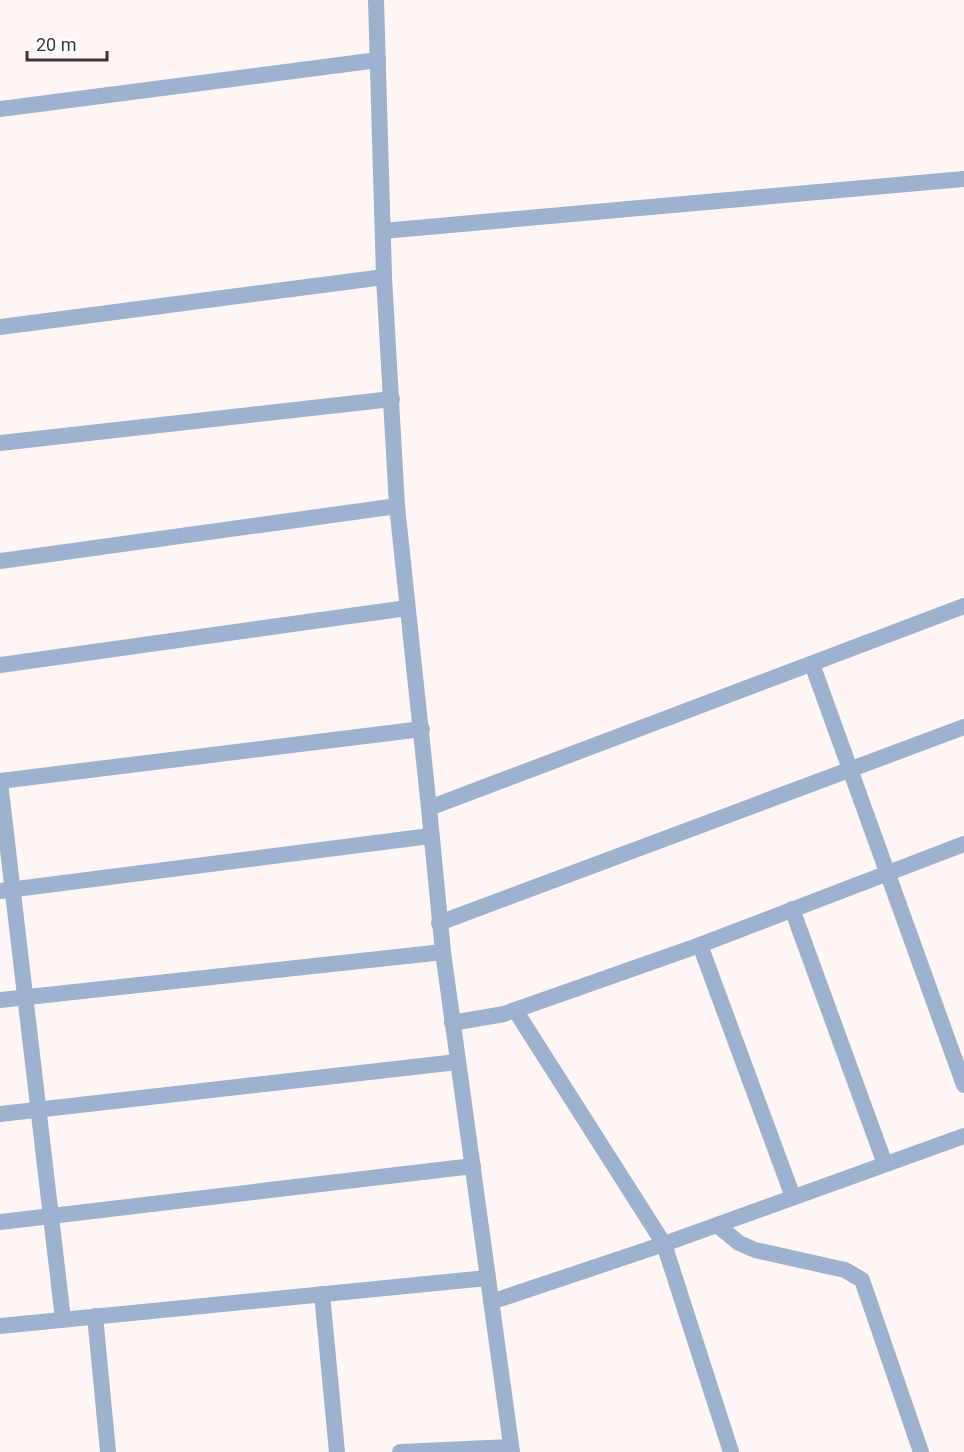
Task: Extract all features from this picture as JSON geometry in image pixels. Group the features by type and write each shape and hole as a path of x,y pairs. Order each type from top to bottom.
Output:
{"street":[{"path":"376,0 384,277 398,506 407,608 422,729 439,923 511,1449 400,1452"},
{"path":"0,109 378,60"},
{"path":"383,231 964,179"},
{"path":"0,327 384,277"},
{"path":"0,443 392,399"},
{"path":"0,561 398,506"},
{"path":"429,808 964,606"},
{"path":"0,665 407,608"},
{"path":"812,664 964,1085"},
{"path":"439,923 964,727"},
{"path":"63,1320 25,997 6,890 0,782 422,729"},
{"path":"6,890 430,836"},
{"path":"452,1023 515,1010 700,945 964,844"},
{"path":"792,909 885,1164"},
{"path":"700,945 793,1197"},
{"path":"0,1000 443,952"},
{"path":"515,1010 664,1244 731,1452"},
{"path":"0,1113 457,1062"},
{"path":"491,1302 664,1244 964,1136"},
{"path":"0,1222 473,1166"},
{"path":"717,1225 739,1243 755,1250 845,1269 862,1280 921,1452"},
{"path":"0,1326 487,1278"},
{"path":"322,1294 337,1452"},
{"path":"95,1316 108,1452"}]}
